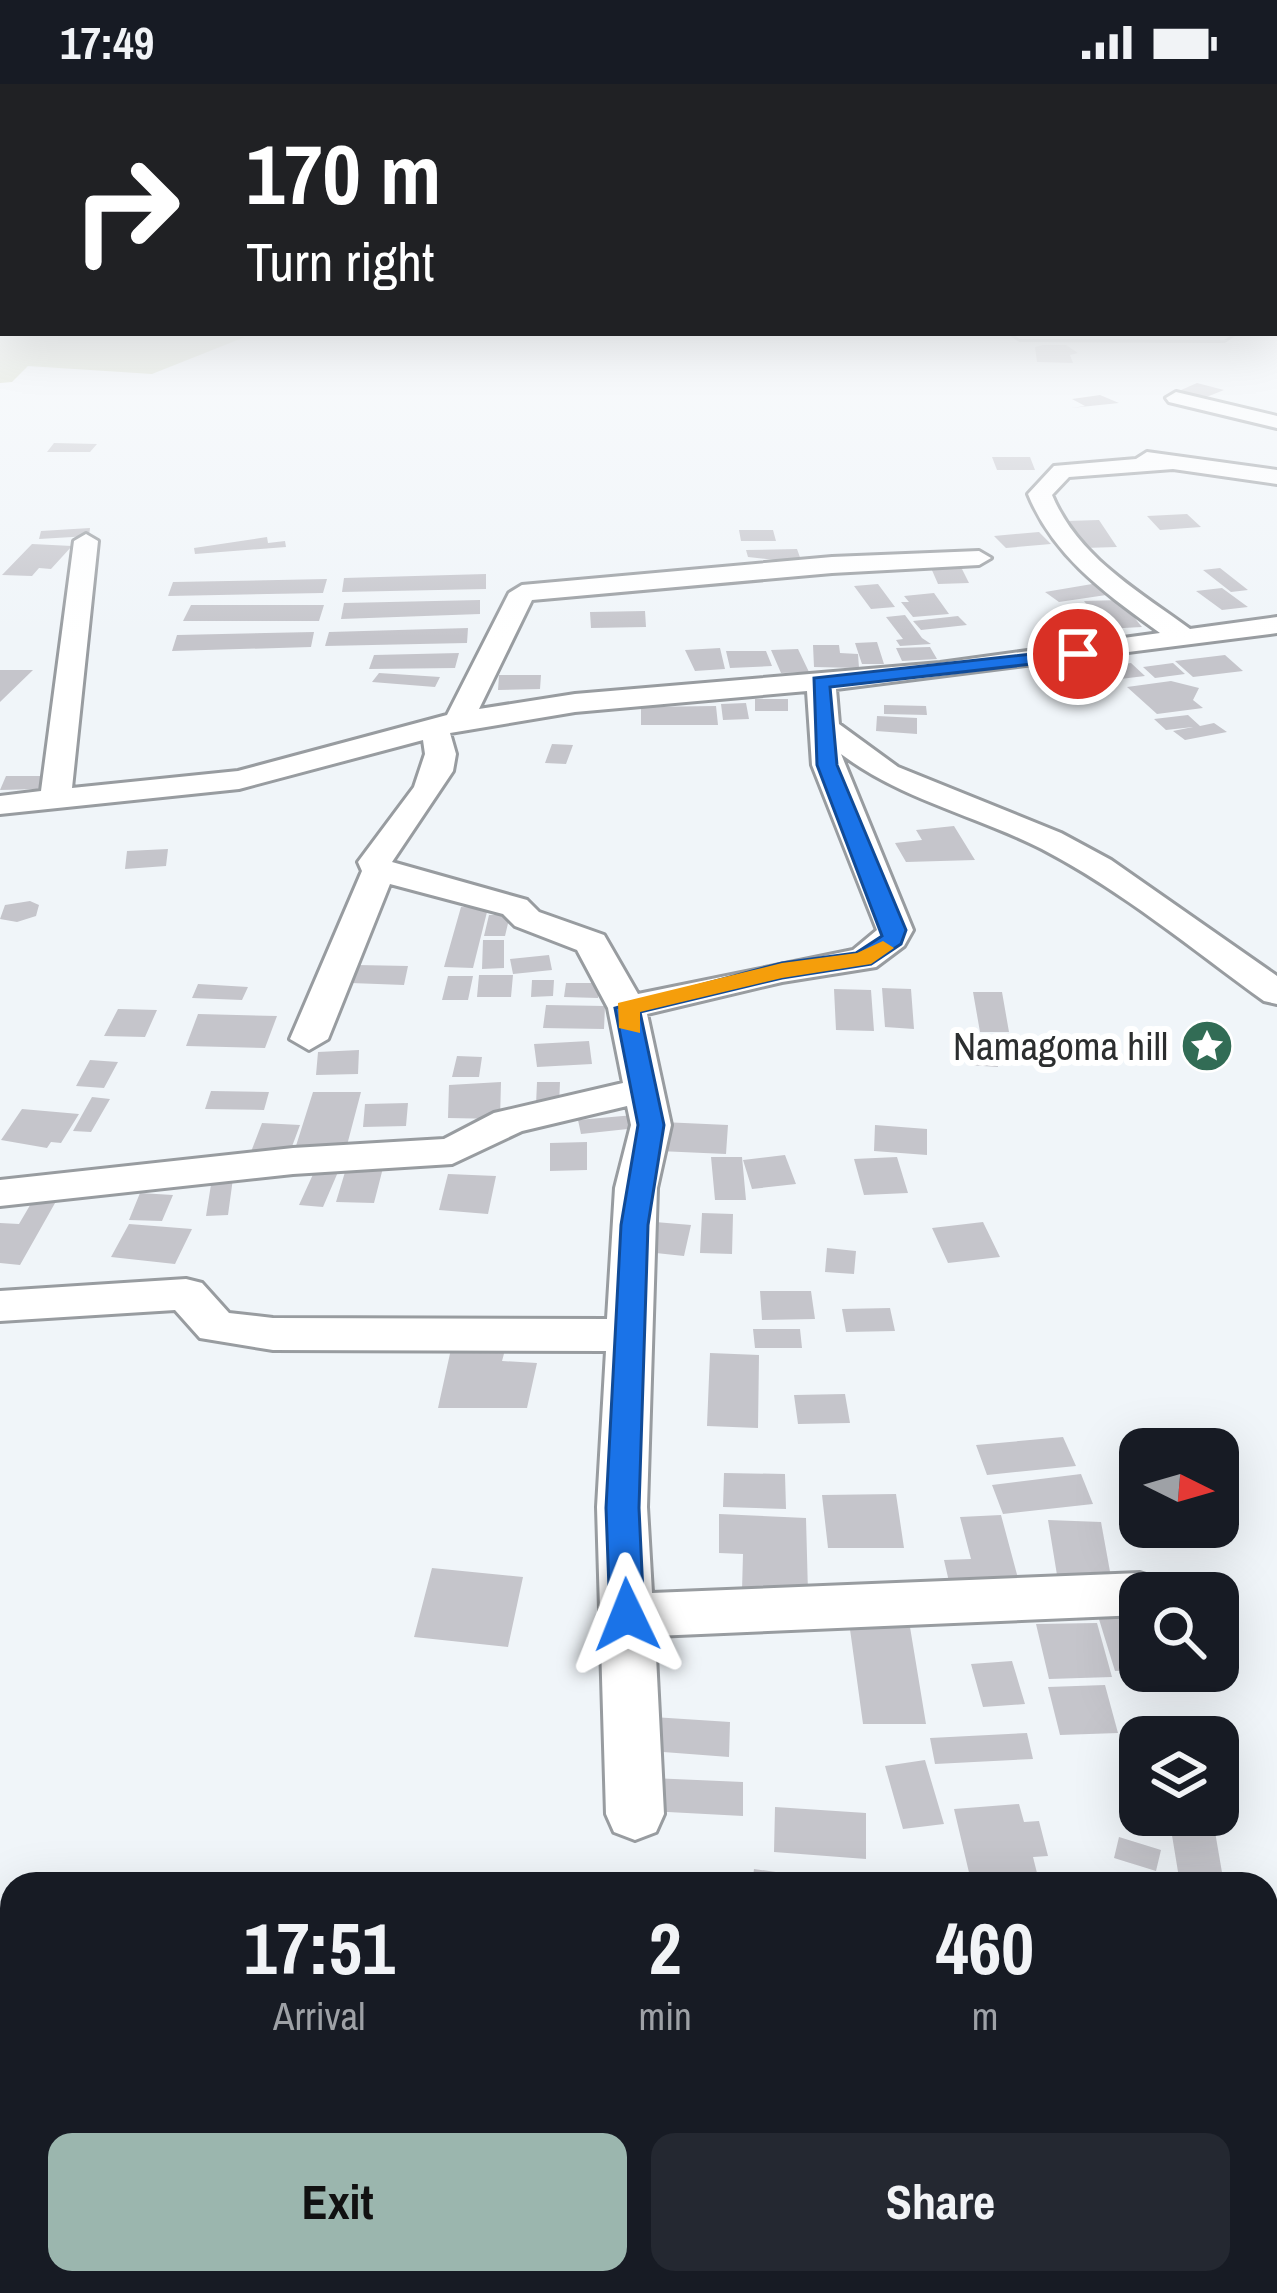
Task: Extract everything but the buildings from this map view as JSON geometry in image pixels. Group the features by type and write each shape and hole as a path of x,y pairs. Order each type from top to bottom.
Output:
{"street":[{"path":"1110,453 1277,477"},
{"path":"1172,463 1062,471 1040,494 1064,538 1186,639"},
{"path":"56,802 86,541"},
{"path":"309,1039 379,871 375,862 384,842 412,815 440,761 438,737 523,593 832,565 979,558"},
{"path":"0,806 239,780 444,726 574,703 821,682 1277,625"},
{"path":"627,1008 782,970 863,959 892,939 895,930 832,782 821,682"},
{"path":"824,728 887,774 1049,840 1099,867 1277,993"},
{"path":"379,871 515,907 526,919 591,943 627,1008 651,1125 636,1188 622,1508 635,1814"},
{"path":"0,1192 293,1161 452,1151 508,1122 645,1090"},
{"path":"0,1306 186,1294 216,1327 273,1334 630,1335"},
{"path":"627,1615 798,1613 960,1599 1119,1595"}],"slow traffic":[{"path":"631,1028 627,1008 782,970 863,959 883,948"}],"place":[{"name":"Namagoma hill","path":"1207,1046"}],"route":[{"path":"627,1615 622,1508 634,1225 636,1188 651,1125 627,1008 782,970 863,959 892,939 895,930 864,849 843,815 827,765 821,682 1078,654"}]}
